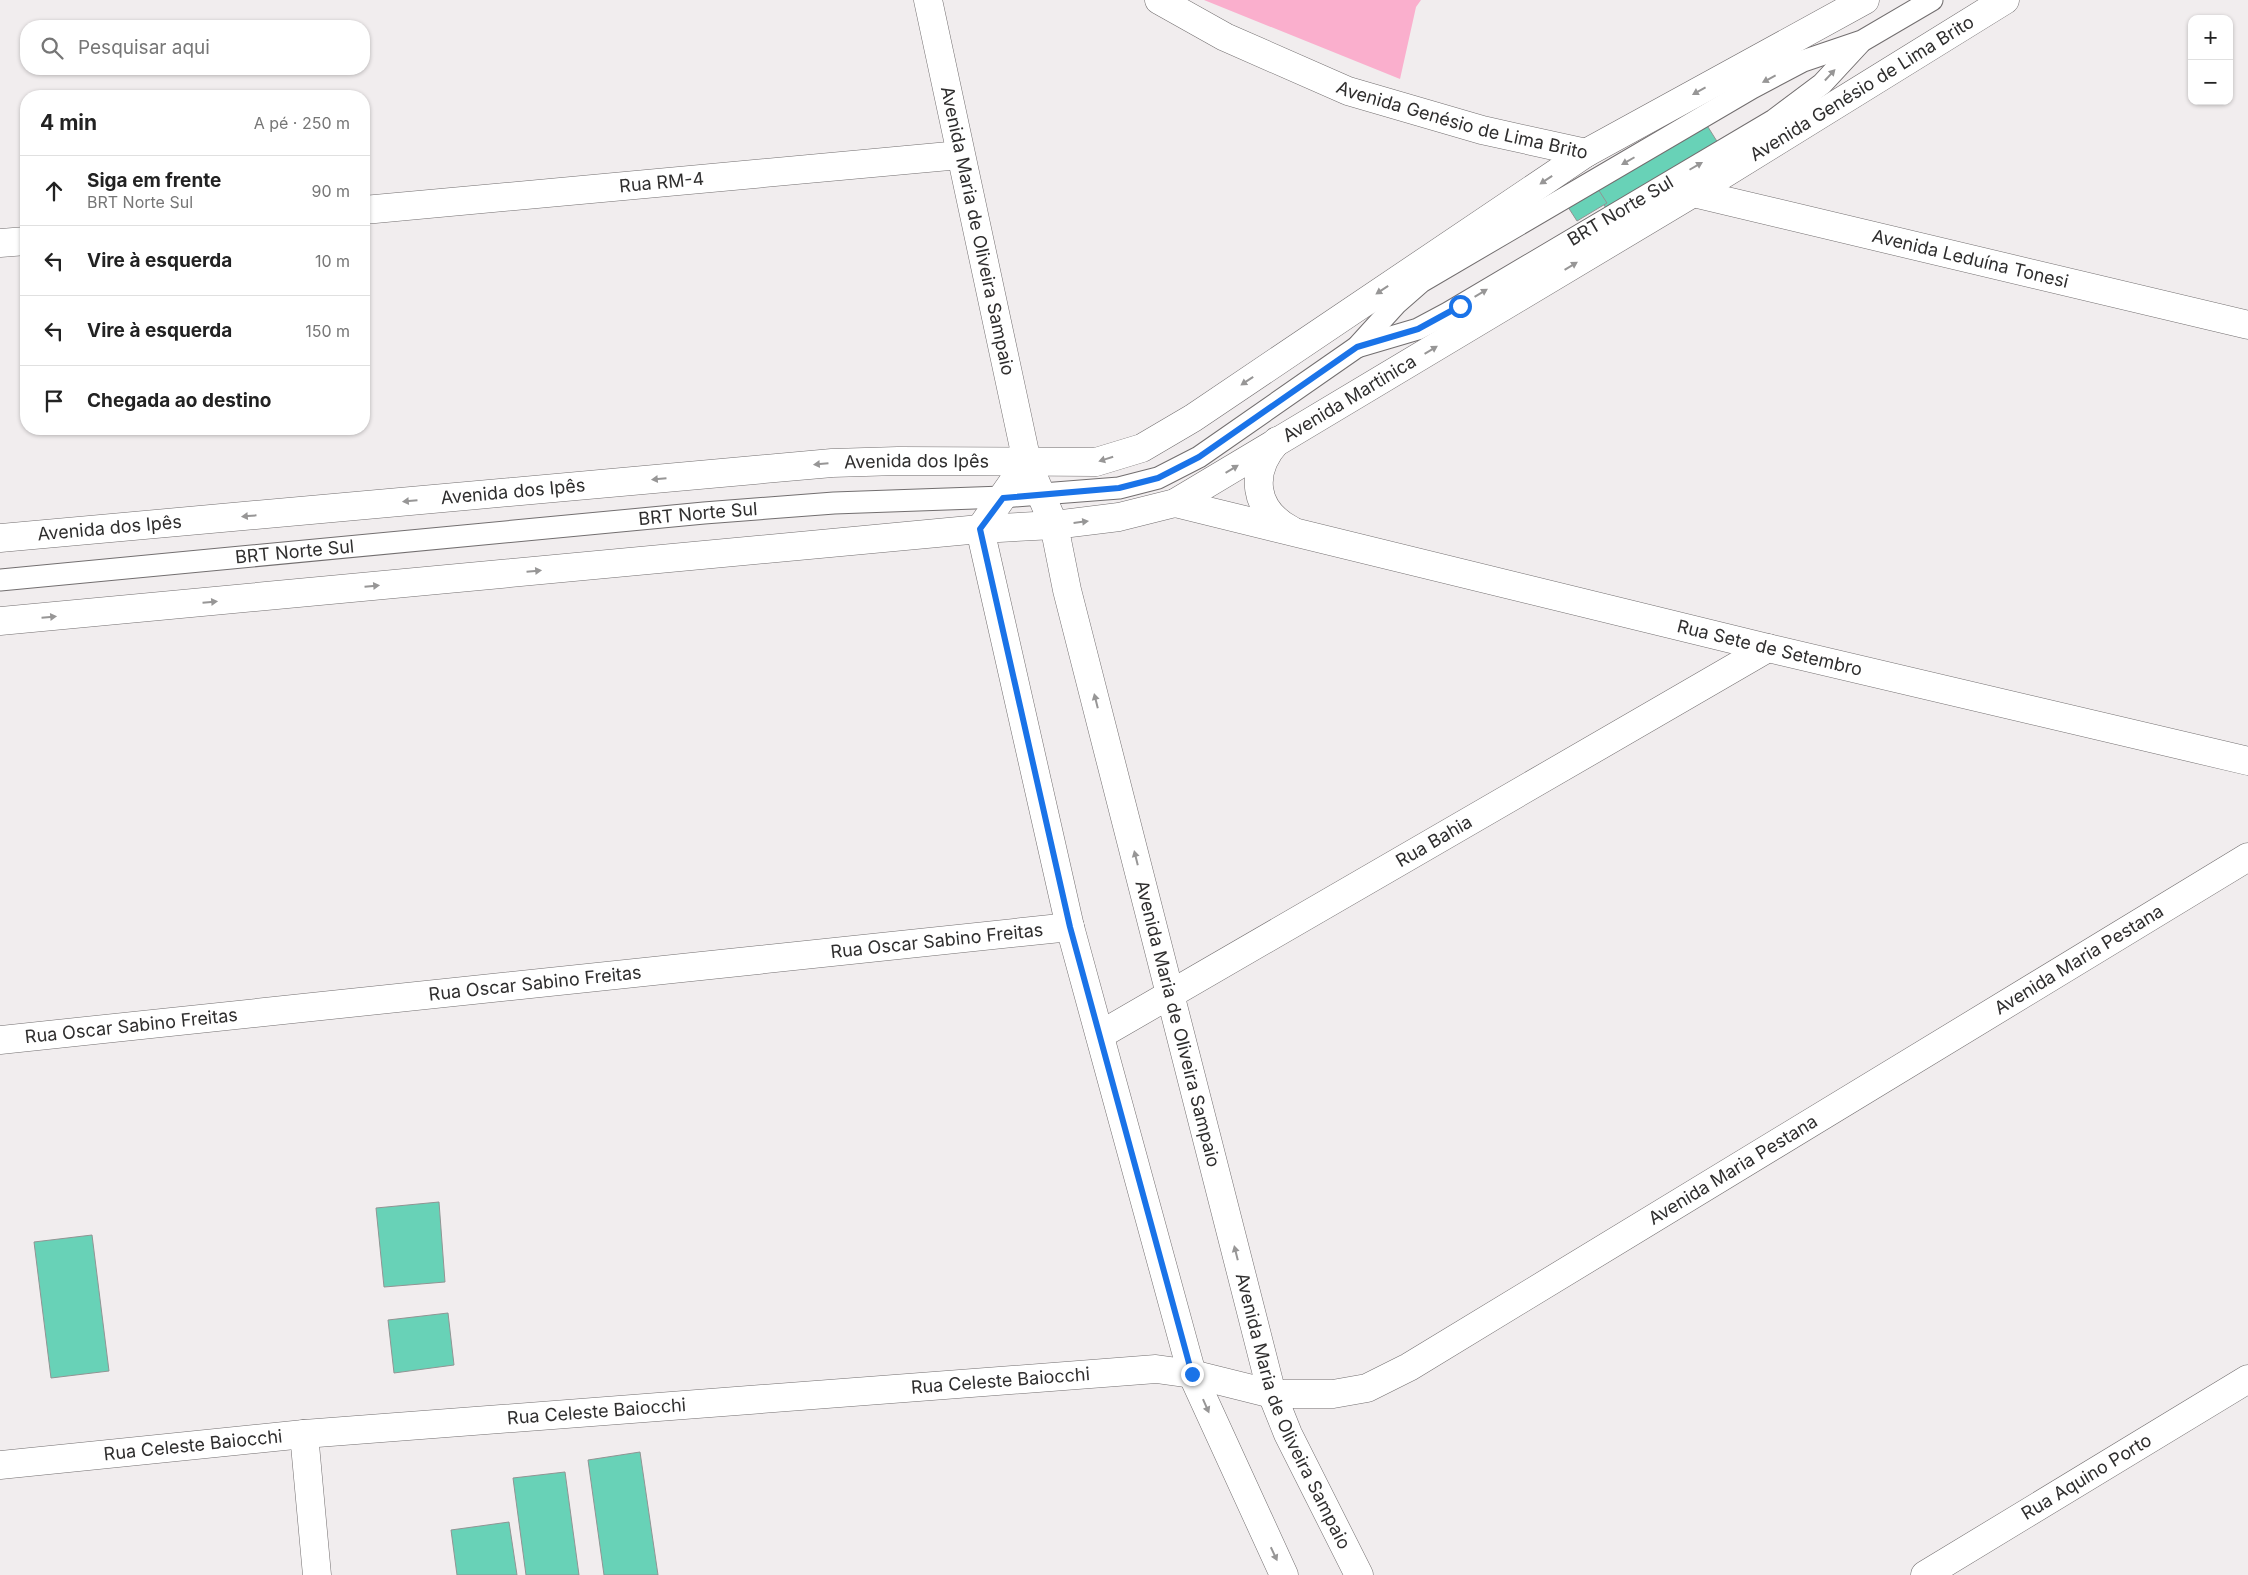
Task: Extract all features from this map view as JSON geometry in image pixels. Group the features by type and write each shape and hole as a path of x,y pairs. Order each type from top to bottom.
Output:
{"street":[{"name":"Avenida Maria de Oliveira Sampaio","path":"928,0 960,155 1028,462 1054,525 1067,590 1272,1394 1288,1434 1359,1575"},
{"name":"Avenida Genésio de Lima Brito","path":"1159,0 1225,37 1348,91 1482,130 1586,153 1865,0"},
{"name":"Avenida Genésio de Lima Brito","path":"1694,193 2005,0"},
{"path":"0,621 980,529 1028,462 1096,462 1142,448 1193,418 1586,153"},
{"name":"Rua RM-4","path":"370,209 960,155"},
{"name":"Avenida Leduína Tonesi","path":"1694,193 2248,325"},
{"name":"Avenida Martinica","path":"980,529 1054,525 1119,518 1175,503 1694,193"},
{"path":"0,243 20,241"},
{"name":"Rua Sete de Setembro","path":"1277,441 1268,452 1262,464 1259,478 1260,492 1271,516 1292,531"},
{"name":"Avenida dos Ipês","path":"0,538 832,463 1028,462"},
{"name":"Rua Sete de Setembro","path":"1175,503 1768,648 2248,761"},
{"path":"980,529 1070,927 1192,1374 1284,1575"},
{"name":"Rua Bahia","path":"1100,1035 1768,648"},
{"name":"Avenida Maria Pestana","path":"1192,1374 1272,1394 1333,1394 1367,1388 1409,1367 2248,857"},
{"name":"Rua Oscar Sabino Freitas","path":"0,1040 1070,927"},
{"name":"Rua Celeste Baiocchi","path":"0,1464 304,1434 1156,1369 1192,1374"},
{"name":"Rua Aquino Porto","path":"1925,1575 2248,1379"},
{"path":"304,1434 317,1575"}],"lane":[{"name":"BRT Norte Sul","path":"0,580 704,513 834,503 1003,498 1119,488 1158,478 1199,457 1357,347 1396,303 1421,282 1752,88 1804,61 1862,41 1932,0"},
{"name":"BRT Norte Sul","path":"1357,347 1418,329 1448,313 1774,120 1822,84 1862,41"}],"shaded area":[{"path":"1204,0 1421,0 1416,7 1400,79"}],"building":[{"path":"1698,111 1723,151 1612,218 1588,179"},
{"path":"1598,189 1607,203 1577,221 1568,207"},
{"path":"439,1202 445,1282 384,1287 376,1208"},
{"path":"92,1235 109,1371 51,1378 34,1242"},
{"path":"448,1313 454,1365 394,1373 388,1320"},
{"path":"640,1452 658,1575 604,1575 588,1460"},
{"path":"565,1472 579,1575 526,1575 513,1478"},
{"path":"509,1522 517,1575 457,1575 451,1530"}],"route":[{"path":"1192,1374 1070,927 980,529 1003,498 1119,488 1158,478 1199,457 1357,347 1418,329 1460,306"}]}
